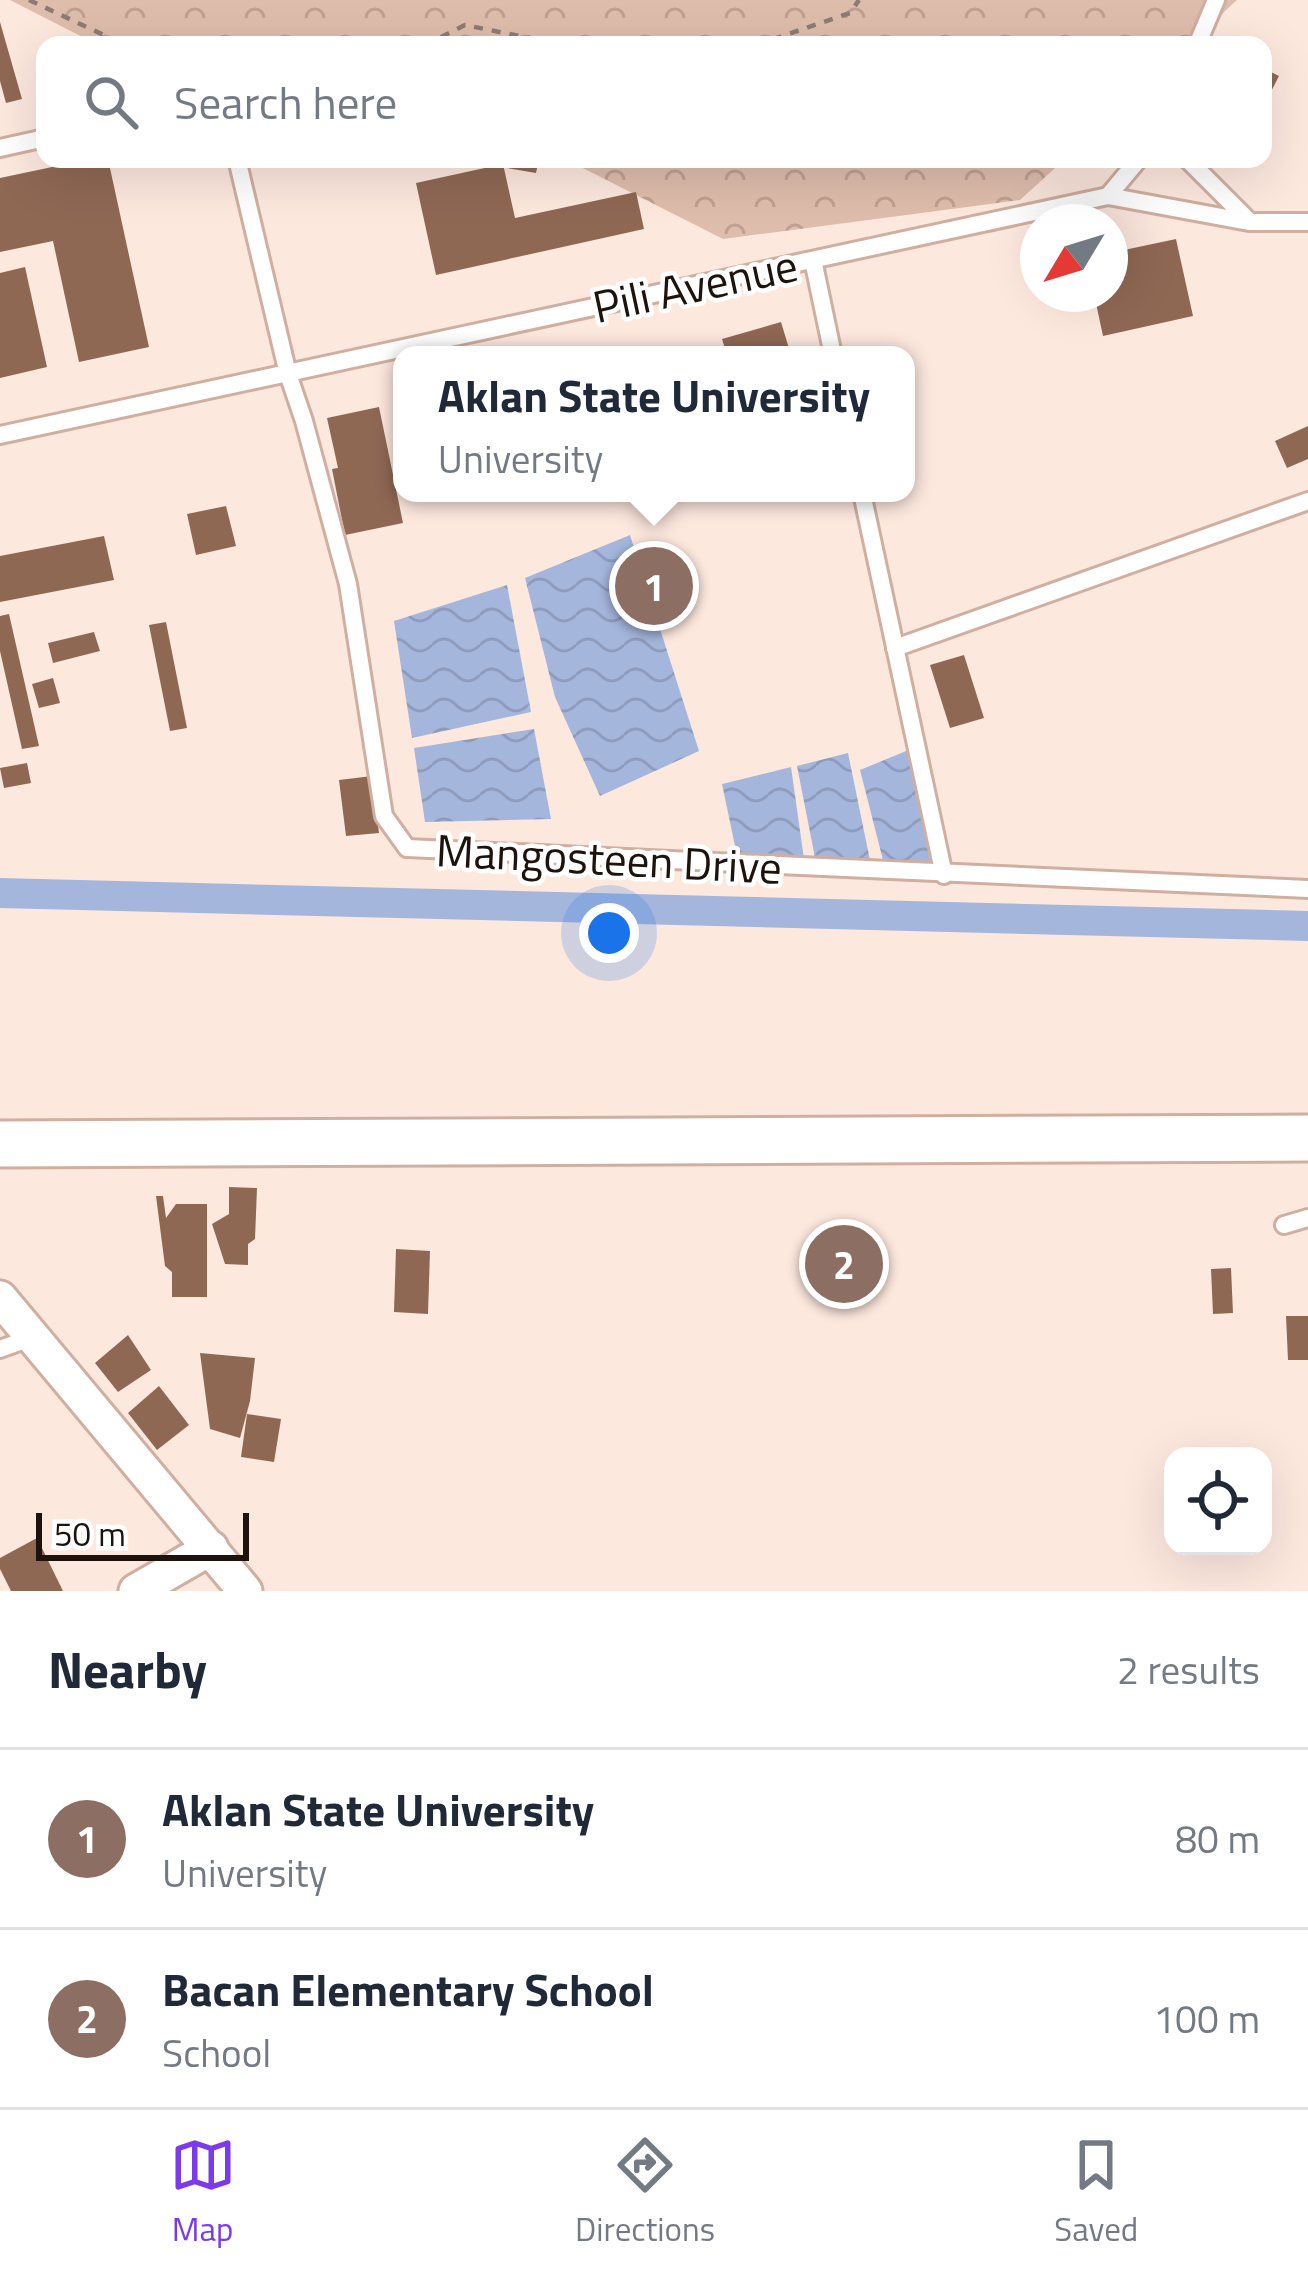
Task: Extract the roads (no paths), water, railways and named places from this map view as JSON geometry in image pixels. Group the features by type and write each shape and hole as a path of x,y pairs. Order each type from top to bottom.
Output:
{"main road":[{"path":"0,1144 1308,1138"}],"street":[{"path":"0,1298 245,1591"},
{"path":"136,1591 211,1548"}],"lane":[{"path":"1201,36 1216,0"},
{"path":"0,148 36,140"},
{"path":"239,168 287,374"},
{"path":"1131,168 1108,196 1249,222 1308,222"},
{"path":"1195,168 1249,222"},
{"name":"Pili Avenue","path":"416,346 1108,196"},
{"path":"813,260 831,346"},
{"name":"Pili Avenue","path":"0,435 393,351"},
{"name":"Mangosteen Drive","path":"287,374 348,584 384,816 407,848 944,874"},
{"path":"895,648 1308,501"},
{"path":"864,502 944,874 1308,889"},
{"path":"1284,1225 1308,1218"},
{"path":"0,1349 34,1336"}],"water":[{"path":"630,535 699,751 600,796 555,697 525,578"},
{"path":"507,585 531,712 412,738 394,621"},
{"path":"534,729 551,819 425,822 414,748"},
{"path":"911,749 939,868 884,864 860,770"},
{"path":"848,753 872,870 816,863 797,766"},
{"path":"791,767 804,859 738,860 722,784"}],"waterway":[{"path":"0,893 1308,926"}],"place":[{"name":"Aklan State University","path":"654,586"},
{"name":"Bacan Elementary School","path":"844,1264"}]}
